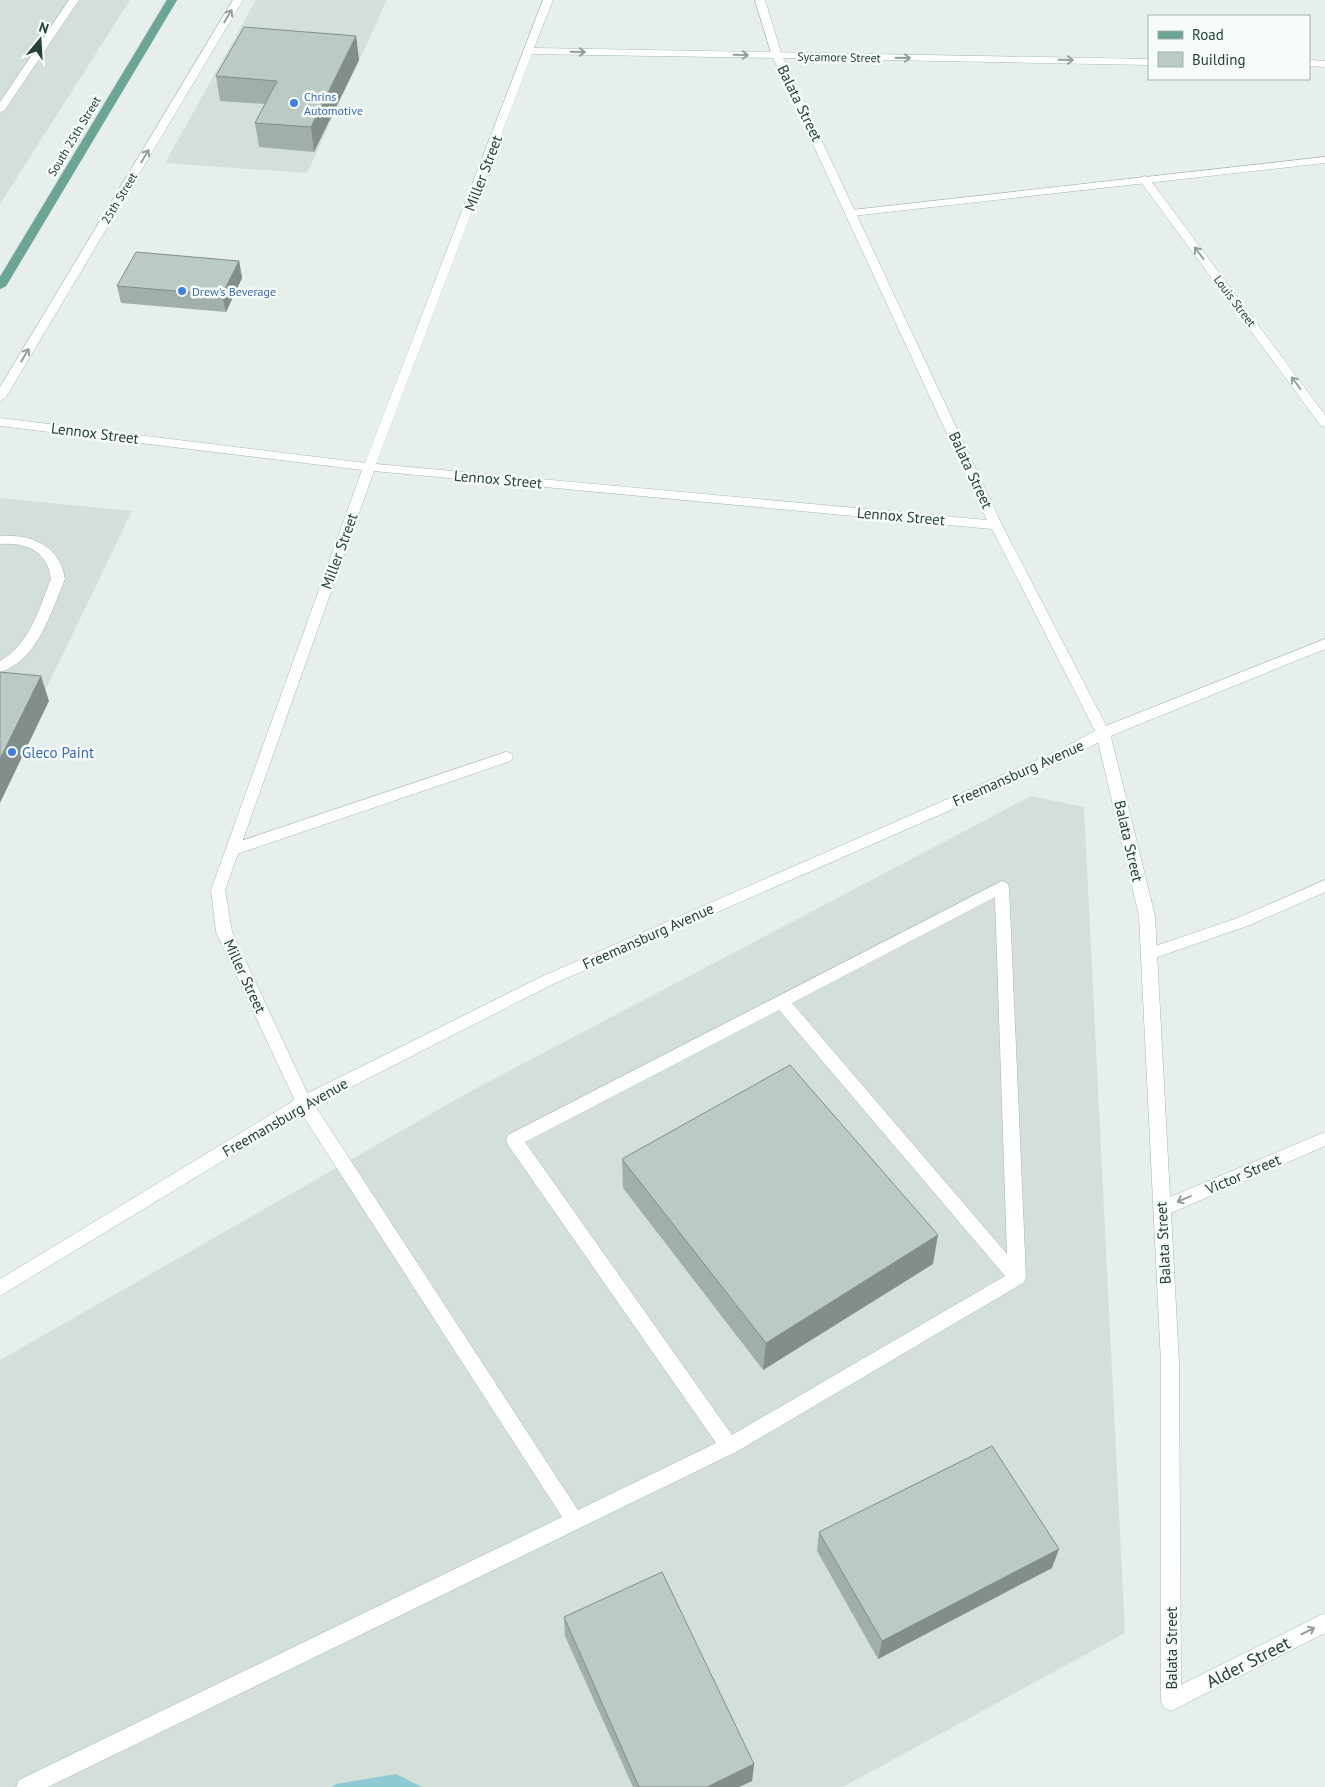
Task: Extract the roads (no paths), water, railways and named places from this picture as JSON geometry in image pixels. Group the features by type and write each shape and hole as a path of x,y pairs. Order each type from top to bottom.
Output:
{"main road":[{"name":"South 25th Street","path":"0,284 172,0"}],"street":[{"path":"0,109 74,0"},
{"name":"25th Street","path":"0,397 238,0"},
{"name":"Miller Street","path":"548,0 370,467 218,890 224,932 304,1103 575,1521"},
{"name":"Balata Street","path":"760,0 777,56 852,213 996,525 1103,733 1147,916 1170,1363 1171,1701"},
{"name":"Sycamore Street","path":"530,51 1148,62"},
{"path":"1310,64 1325,64"},
{"path":"852,213 1325,160"},
{"name":"Louis Street","path":"1144,179 1325,423"},
{"name":"Lennox Street","path":"0,422 370,467 996,525"},
{"path":"0,540 26,541 42,548 51,556 58,568 58,579 26,648 16,658 0,668"},
{"name":"Freemansburg Avenue","path":"0,1288 304,1103 548,980 1067,753 1103,733 1325,644"},
{"path":"234,849 506,757"},
{"path":"1149,954 1245,921 1325,886"},
{"path":"729,1446 514,1140 1002,887 1017,1278"},
{"path":"781,1001 1017,1278"},
{"name":"Victor Street","path":"1161,1209 1325,1139"},
{"path":"26,1787 729,1446 1017,1278"},
{"name":"Alder Street","path":"1171,1701 1325,1623"}],"water":[{"path":"396,1774 422,1787 332,1787 336,1784"}],"place":[{"name":"Chrins Automotive","path":"294,103"},
{"name":"Drew's Beverage","path":"182,291"},
{"name":"Gleco Paint","path":"12,752"}]}
